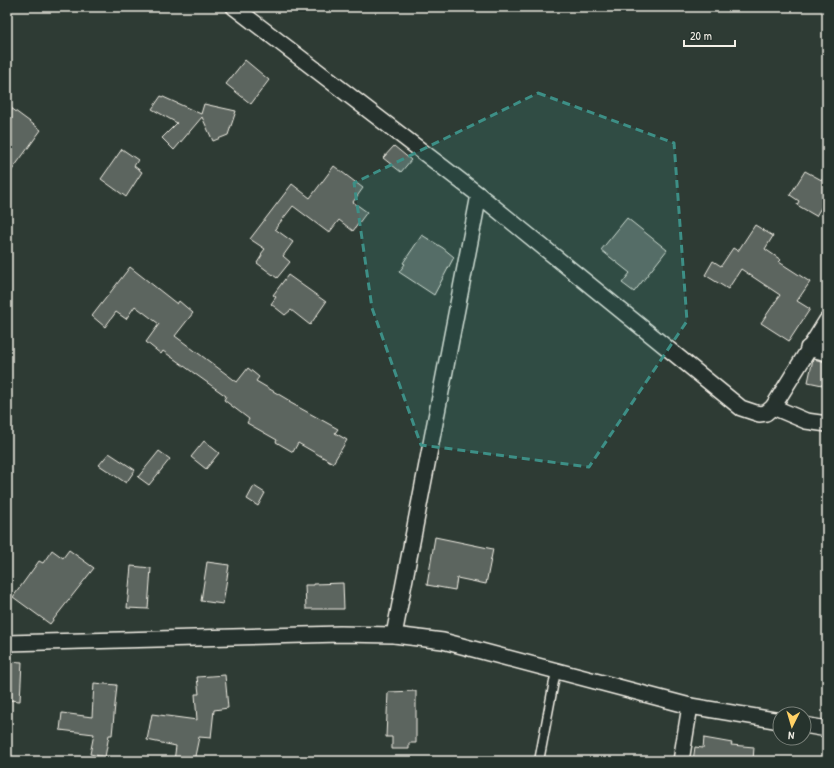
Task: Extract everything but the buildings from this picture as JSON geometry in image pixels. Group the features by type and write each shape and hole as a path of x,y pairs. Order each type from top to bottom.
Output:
{"street":[{"path":"234,7 479,195 741,408 759,414 766,413 773,407 808,348 827,320"},
{"path":"394,635 479,195"},
{"path":"808,348 827,352"},
{"path":"773,407 806,421 827,424"},
{"path":"7,643 340,634 394,635 443,641 690,706 772,720"},
{"path":"681,761 690,706"},
{"path":"812,726 827,729"}],"lane":[{"path":"539,761 556,671"}],"highlighted area":[{"path":"538,93 674,143 687,321 589,467 421,445 372,308 354,183"}]}
